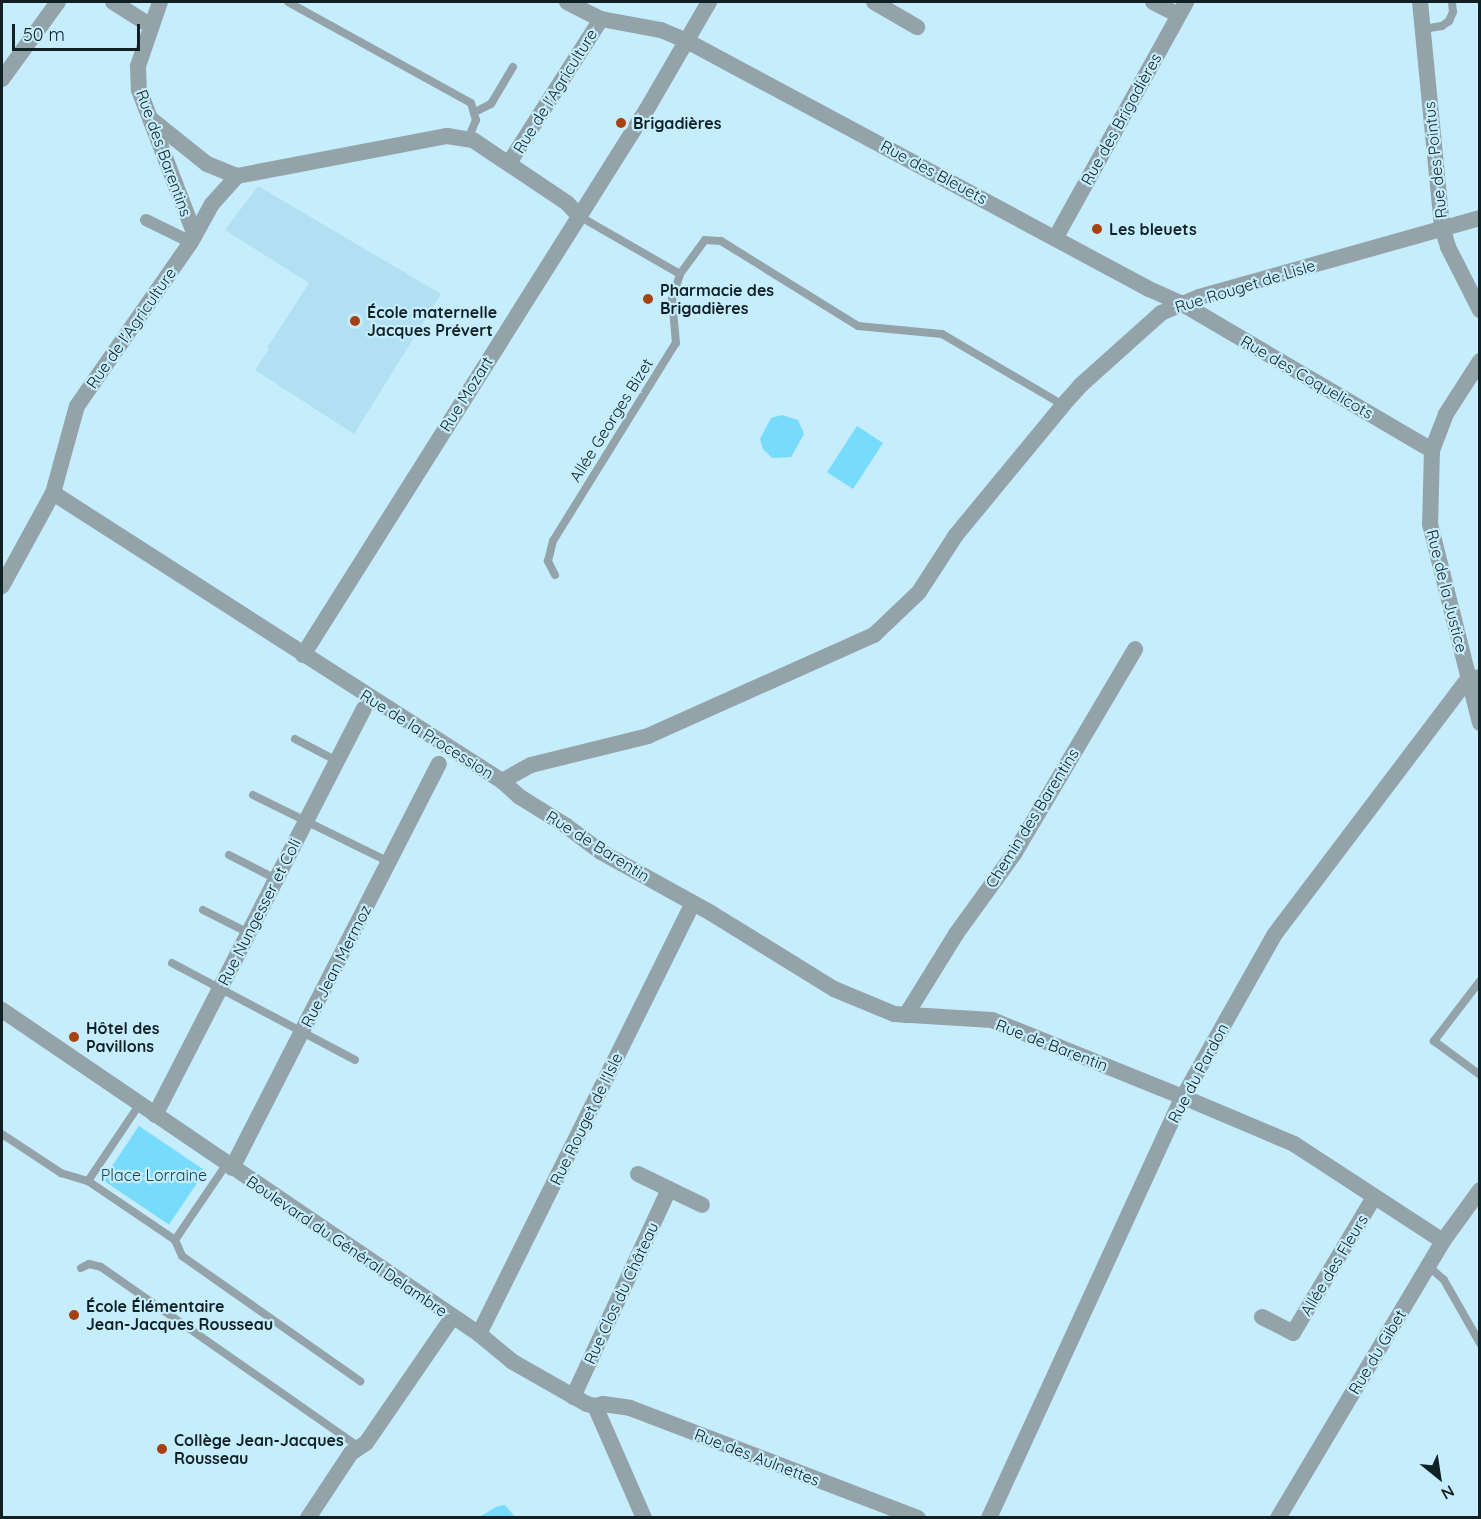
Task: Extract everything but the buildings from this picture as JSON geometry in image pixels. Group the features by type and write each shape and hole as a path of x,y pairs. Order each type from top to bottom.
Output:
{"street":[{"path":"2,79 58,2"},
{"path":"113,2 151,26"},
{"name":"Rue des Barentins","path":"160,2 138,66 139,90 152,120 156,137 193,238"},
{"name":"Rue des Bleuets","path":"567,2 601,19 661,30 687,41 1056,237 1149,289 1181,303"},
{"path":"687,41 708,2"},
{"path":"874,2 917,27"},
{"path":"1153,2 1182,8"},
{"name":"Rue des Pointus","path":"1420,2 1442,227 1448,247 1479,310"},
{"name":"Rue des Brigadières","path":"1056,237 1182,8"},
{"name":"Rue de l'Agriculture","path":"509,163 601,19"},
{"name":"Rue Mozart","path":"303,655 687,41"},
{"path":"152,120 207,164 237,176"},
{"name":"Rue de l'Agriculture","path":"2,586 53,493 77,406 193,238 212,204 237,176 447,136 468,139 509,163 567,203 578,215"},
{"name":"Rue Rouget de Lisle","path":"919,592 956,535 1063,405 1082,384 1161,313 1181,303 1479,218"},
{"path":"146,220 193,238"},
{"name":"Rue des Coquelicots","path":"1181,303 1432,450"},
{"name":"Rue de la Justice","path":"1479,361 1446,414 1432,450 1430,524 1474,678 1479,723"},
{"name":"Rue de la Procession","path":"53,493 303,655 367,704 502,782 531,765 648,736 849,647 874,635 919,592"},
{"name":"Chemin des Barentins","path":"906,1015 956,934 1014,854 1135,650"},
{"name":"Rue du Pardon","path":"989,1518 1183,1097 1275,934 1474,678"},
{"name":"Rue Nungesser et Coli","path":"155,1116 367,704"},
{"name":"Rue Jean Mermoz","path":"229,1166 302,1032 440,764"},
{"name":"Rue de Barentin","path":"502,782 520,797 565,825 601,852 693,903 834,989 894,1014 992,1020 1183,1097 1294,1144 1443,1240"},
{"name":"Rue Rouget de l'Isle","path":"479,1334 693,903"},
{"name":"Boulevard du Général Delambre","path":"2,1010 452,1318 479,1334 513,1362 573,1397 595,1406"},
{"path":"638,1174 702,1205"},
{"name":"Rue Clos du Château","path":"573,1397 669,1189"},
{"name":"Rue du Gibet","path":"1278,1518 1443,1240 1479,1190"},
{"name":"Allée des Fleurs","path":"1262,1317 1293,1333 1374,1197"},
{"path":"308,1518 351,1453 366,1443 452,1318"},
{"name":"Rue des Aulnettes","path":"595,1406 603,1404 630,1408 918,1518"},
{"path":"595,1406 644,1518"}],"lane":[{"path":"288,2 471,103 475,112 473,129 468,139"},
{"path":"1423,29 1442,26 1449,21 1453,12 1452,2"},
{"path":"475,112 491,104 513,67"},
{"path":"578,215 680,274"},
{"name":"Allée Georges Bizet","path":"555,575 548,561 553,541 676,343 672,299 680,274 705,240 721,242 858,326 942,334 1063,405"},
{"path":"295,739 338,760"},
{"path":"253,795 390,863"},
{"path":"229,855 276,879"},
{"path":"203,910 249,933"},
{"path":"172,963 355,1060"},
{"path":"1479,981 1434,1041 1479,1075"},
{"path":"88,1181 139,1105"},
{"path":"2,1134 61,1173 88,1181 175,1240 182,1256 360,1381"},
{"path":"175,1240 229,1166"},
{"path":"81,1268 88,1264 101,1268 360,1448"},
{"path":"1428,1266 1444,1280 1479,1343"}],"shaded area":[{"name":"École maternelle Jacques Prévert","path":"258,186 441,294 354,434 255,370 309,283 225,230"}],"green space":[{"path":"782,415 798,420 804,434 791,457 772,458 763,449 760,439 771,418"},
{"path":"857,426 883,443 853,489 827,472"},
{"name":"Place Lorraine","path":"139,1126 205,1171 169,1225 103,1180"},
{"path":"505,1505 515,1517 479,1517 498,1506"}],"place":[{"name":"Brigadières","path":"621,123"},
{"name":"Les bleuets","path":"1097,229"},
{"name":"Pharmacie des Brigadières","path":"648,299"},
{"name":"École maternelle Jacques Prévert","path":"355,321"},
{"name":"Hôtel des Pavillons","path":"74,1037"},
{"name":"École Élémentaire Jean-Jacques Rousseau","path":"74,1315"},
{"name":"Collège Jean-Jacques Rousseau","path":"162,1449"}]}
